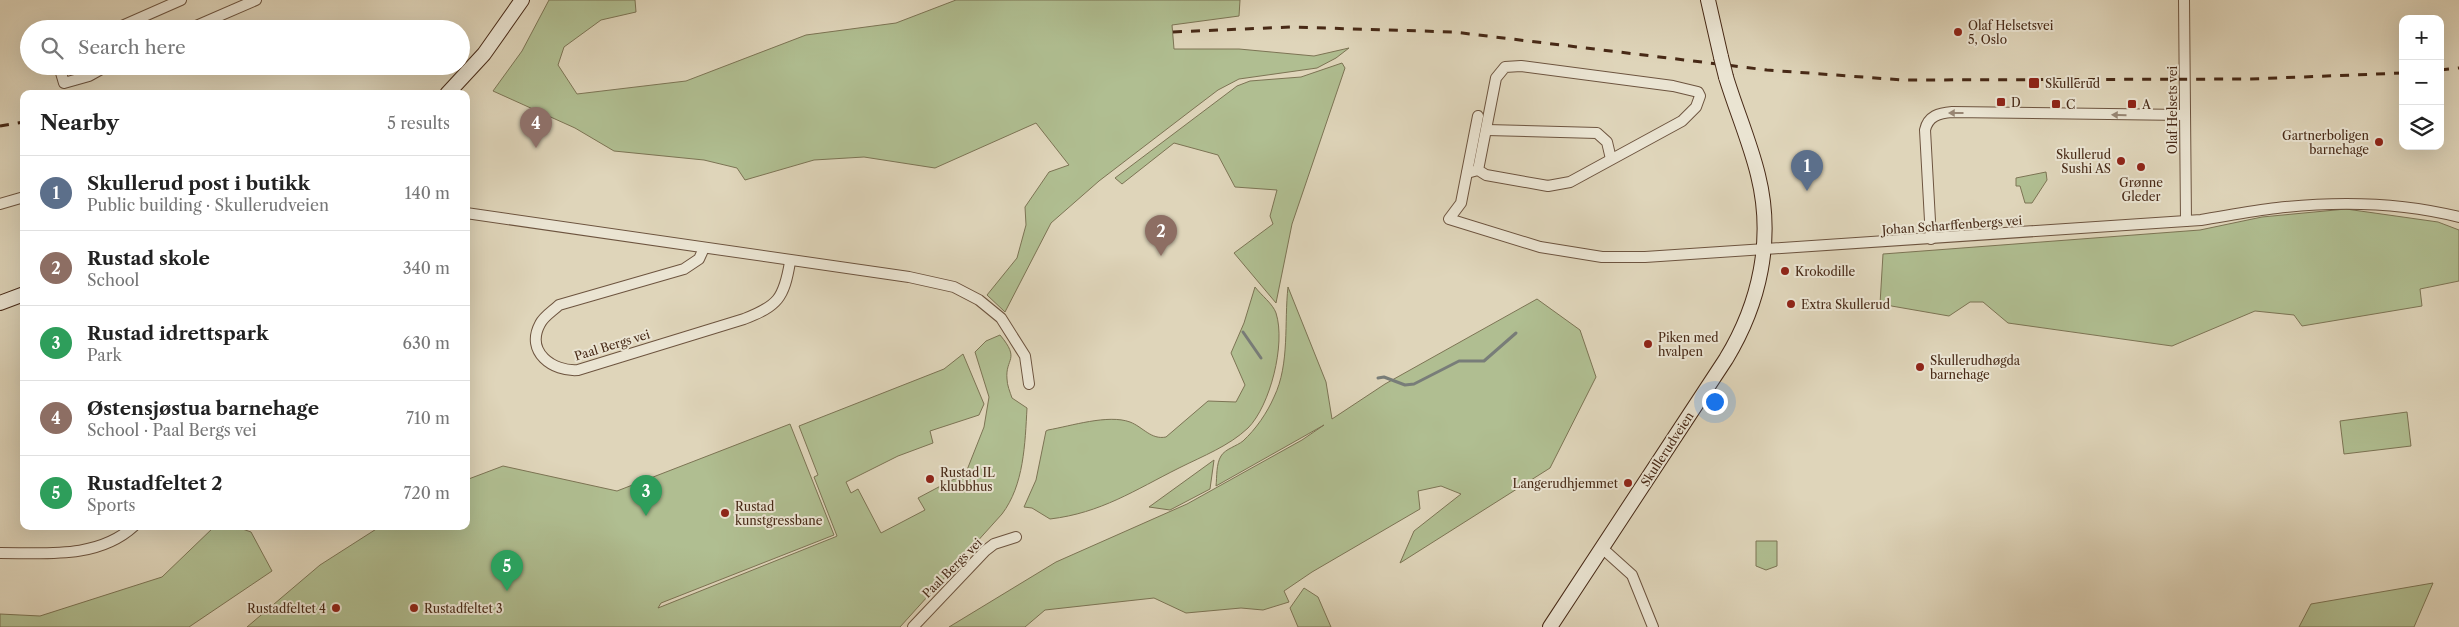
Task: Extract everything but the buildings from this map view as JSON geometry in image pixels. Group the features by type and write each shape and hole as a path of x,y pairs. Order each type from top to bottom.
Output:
{"main road":[{"path":"470,69 489,48 522,0"},
{"name":"Skullerudveien","path":"1550,627 1733,347 1753,304 1764,250 1765,217 1758,176 1720,57 1708,0"},
{"path":"452,90 465,75"},
{"path":"0,303 20,296"}],"street":[{"path":"135,20 181,0"},
{"path":"210,20 256,0"},
{"name":"Olaf Helsets vei","path":"2184,0 2186,221"},
{"path":"1478,116 1467,173 1478,170 1486,175 1554,185 1570,182 1682,121 1696,107 1700,96 1698,92 1673,86 1521,66 1505,66 1496,78 1478,170"},
{"path":"62,75 64,83 91,75"},
{"path":"1931,239 1925,130 1929,121 1936,116 1952,112 2185,115"},
{"path":"1487,130 1597,133 1607,142 1611,159"},
{"name":"Johan Scharffenbergs vei","path":"1467,173 1460,205 1449,218 1540,247 1602,257 1645,257 1764,250 2186,221 2275,208 2336,203 2404,207 2459,217"},
{"path":"0,204 20,198"},
{"path":"470,214 790,262 914,278 948,286 965,293 1001,318 1025,356 1030,384"},
{"name":"Paal Bergs vei","path":"704,248 701,257 695,264 684,269 560,305 546,316 537,331 538,350 542,357 557,368 578,370 744,319 767,310 774,305 787,280 790,262"},
{"path":"0,553 66,553 115,541 129,530"},
{"name":"Paal Bergs vei","path":"913,627 984,552 994,544 1016,537"},
{"path":"1602,548 1632,575 1654,627"}],"green space":[{"path":"549,0 635,0 636,12 601,20 564,47 558,65 577,94 686,81 806,35 896,23 956,0 1240,0 1239,16 1172,25 1174,49 1239,49 1314,56 1349,48 1336,58 1317,68 1239,79 1218,90 1099,181 1051,223 1005,312 987,295 1017,258 1026,225 1025,207 1049,172 1069,165 1036,123 935,168 864,157 814,160 745,180 737,168 704,160 614,151 575,128 493,91 522,51"},
{"path":"1342,63 1345,68 1292,224 1276,303 1234,253 1273,224 1270,216 1277,190 1235,187 1218,155 1174,143 1122,184 1115,178 1237,86 1250,81 1301,77"},
{"path":"2046,172 2047,180 2032,203 2025,203 2020,186 2016,186 2016,178"},
{"path":"2346,209 2438,222 2459,230 2459,281 2420,289 2422,306 2302,326 2294,315 2255,311 2172,346 2008,323 1983,302 1970,302 1949,316 1880,304 1883,254 2200,230 2262,217"},
{"path":"1255,287 1270,303 1276,313 1279,326 1279,341 1274,374 1269,390 1256,418 1248,428 1233,440 1215,450 1132,492 1085,512 1050,519 1032,508 1024,507 1036,480 1046,431 1048,430 1111,419 1135,424 1156,437 1166,437 1208,401 1236,402 1245,385 1231,353 1244,323"},
{"path":"1288,287 1326,382 1332,419 1385,384 1537,299 1580,330 1596,377 1550,468 1400,563 1414,531 1461,494 1441,486 1418,491 1420,509 1312,572 1284,591 1289,602 1263,610 1241,608 1186,613 1154,598 1045,610 1025,627 949,627 1056,562 1187,504 1302,440 1324,425 1216,486 1219,459 1225,451 1243,441 1257,426 1268,409 1279,384 1286,343"},
{"path":"1000,335 1010,349 1011,358 1007,372 1008,386 1012,398 1027,408 1019,477 1015,490 1002,514 900,627 247,627 320,565 375,530 470,530 470,478 503,466 617,491 790,424 834,535 661,603 658,608 837,536 814,477 818,475 799,426 944,369 963,354 984,404 979,415 930,431 933,443 898,456 846,482 851,493 858,489 881,533 925,510 918,498 965,475 984,427 989,397 975,352 986,341"},
{"path":"2407,412 2411,446 2344,454 2340,421"},
{"path":"1214,460 1210,489 1170,510 1149,507"},
{"path":"211,530 245,530 251,532 272,571 189,627 0,627 0,614 40,616 162,577"},
{"path":"1756,541 1777,541 1777,566 1766,570 1756,566"},
{"path":"2433,583 2414,627 2299,627 2311,604"},
{"path":"1304,588 1318,597 1331,627 1298,627 1290,608"}],"waterway":[{"path":"1243,332 1261,358"},
{"path":"1378,378 1384,377 1405,385 1414,384 1459,361 1484,361 1516,333"}],"railway":[{"path":"1173,32 1290,27 1454,32 1767,70 1903,80 2251,79 2399,73"},
{"path":"2444,70 2459,68"},
{"path":"0,126 20,123"}],"place":[{"name":"Olaf Helsetsvei 5, Oslo","path":"1958,32"},
{"name":"Skullerud","path":"2034,83"},
{"name":"D","path":"2001,102"},
{"name":"C","path":"2056,104"},
{"name":"A","path":"2132,104"},
{"name":"Gartnerboligen barnehage","path":"2379,142"},
{"name":"Østensjøstua barnehage","path":"536,148"},
{"name":"Skullerud Sushi AS","path":"2121,161"},
{"name":"Grønne Gleder","path":"2141,167"},
{"name":"Skullerud post i butikk","path":"1807,191"},
{"name":"Rustad skole","path":"1161,256"},
{"name":"Krokodille","path":"1785,271"},
{"name":"Extra Skullerud","path":"1791,304"},
{"name":"Piken med hvalpen","path":"1648,344"},
{"name":"Skullerudhøgda barnehage","path":"1920,367"},
{"name":"Rustad IL klubbhus","path":"930,479"},
{"name":"Langerudhjemmet","path":"1628,483"},
{"name":"Rustad kunstgressbane","path":"725,513"},
{"name":"Rustad idrettspark","path":"646,516"},
{"name":"Rustadfeltet 2","path":"507,591"},
{"name":"Rustadfeltet 4","path":"336,608"},
{"name":"Rustadfeltet 3","path":"414,608"}]}
